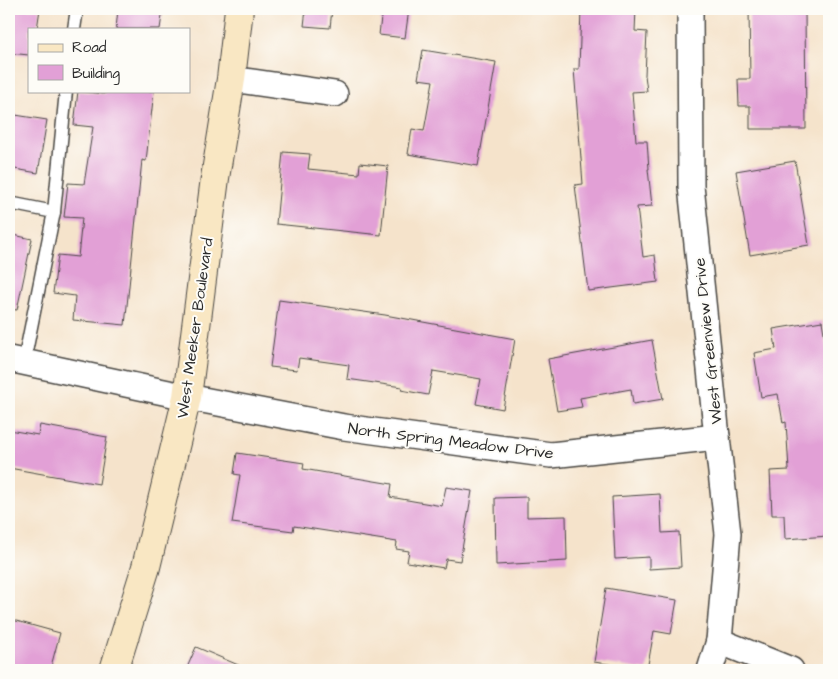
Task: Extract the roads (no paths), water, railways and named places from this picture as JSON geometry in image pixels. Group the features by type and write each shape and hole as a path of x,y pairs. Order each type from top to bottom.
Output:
{"street":[{"name":"West Meeker Boulevard","path":"114,670 146,566 187,397 239,9"},
{"name":"West Greenview Drive","path":"690,9 691,186 728,534 719,641 710,670"},
{"path":"231,79 335,94"},
{"name":"North Spring Meadow Drive","path":"17,361 187,397 344,426 551,455 717,437"},
{"path":"719,641 791,670"}],"lane":[{"path":"74,28 77,9"},
{"path":"17,361 54,212 66,92"},
{"path":"9,203 54,212"}]}
